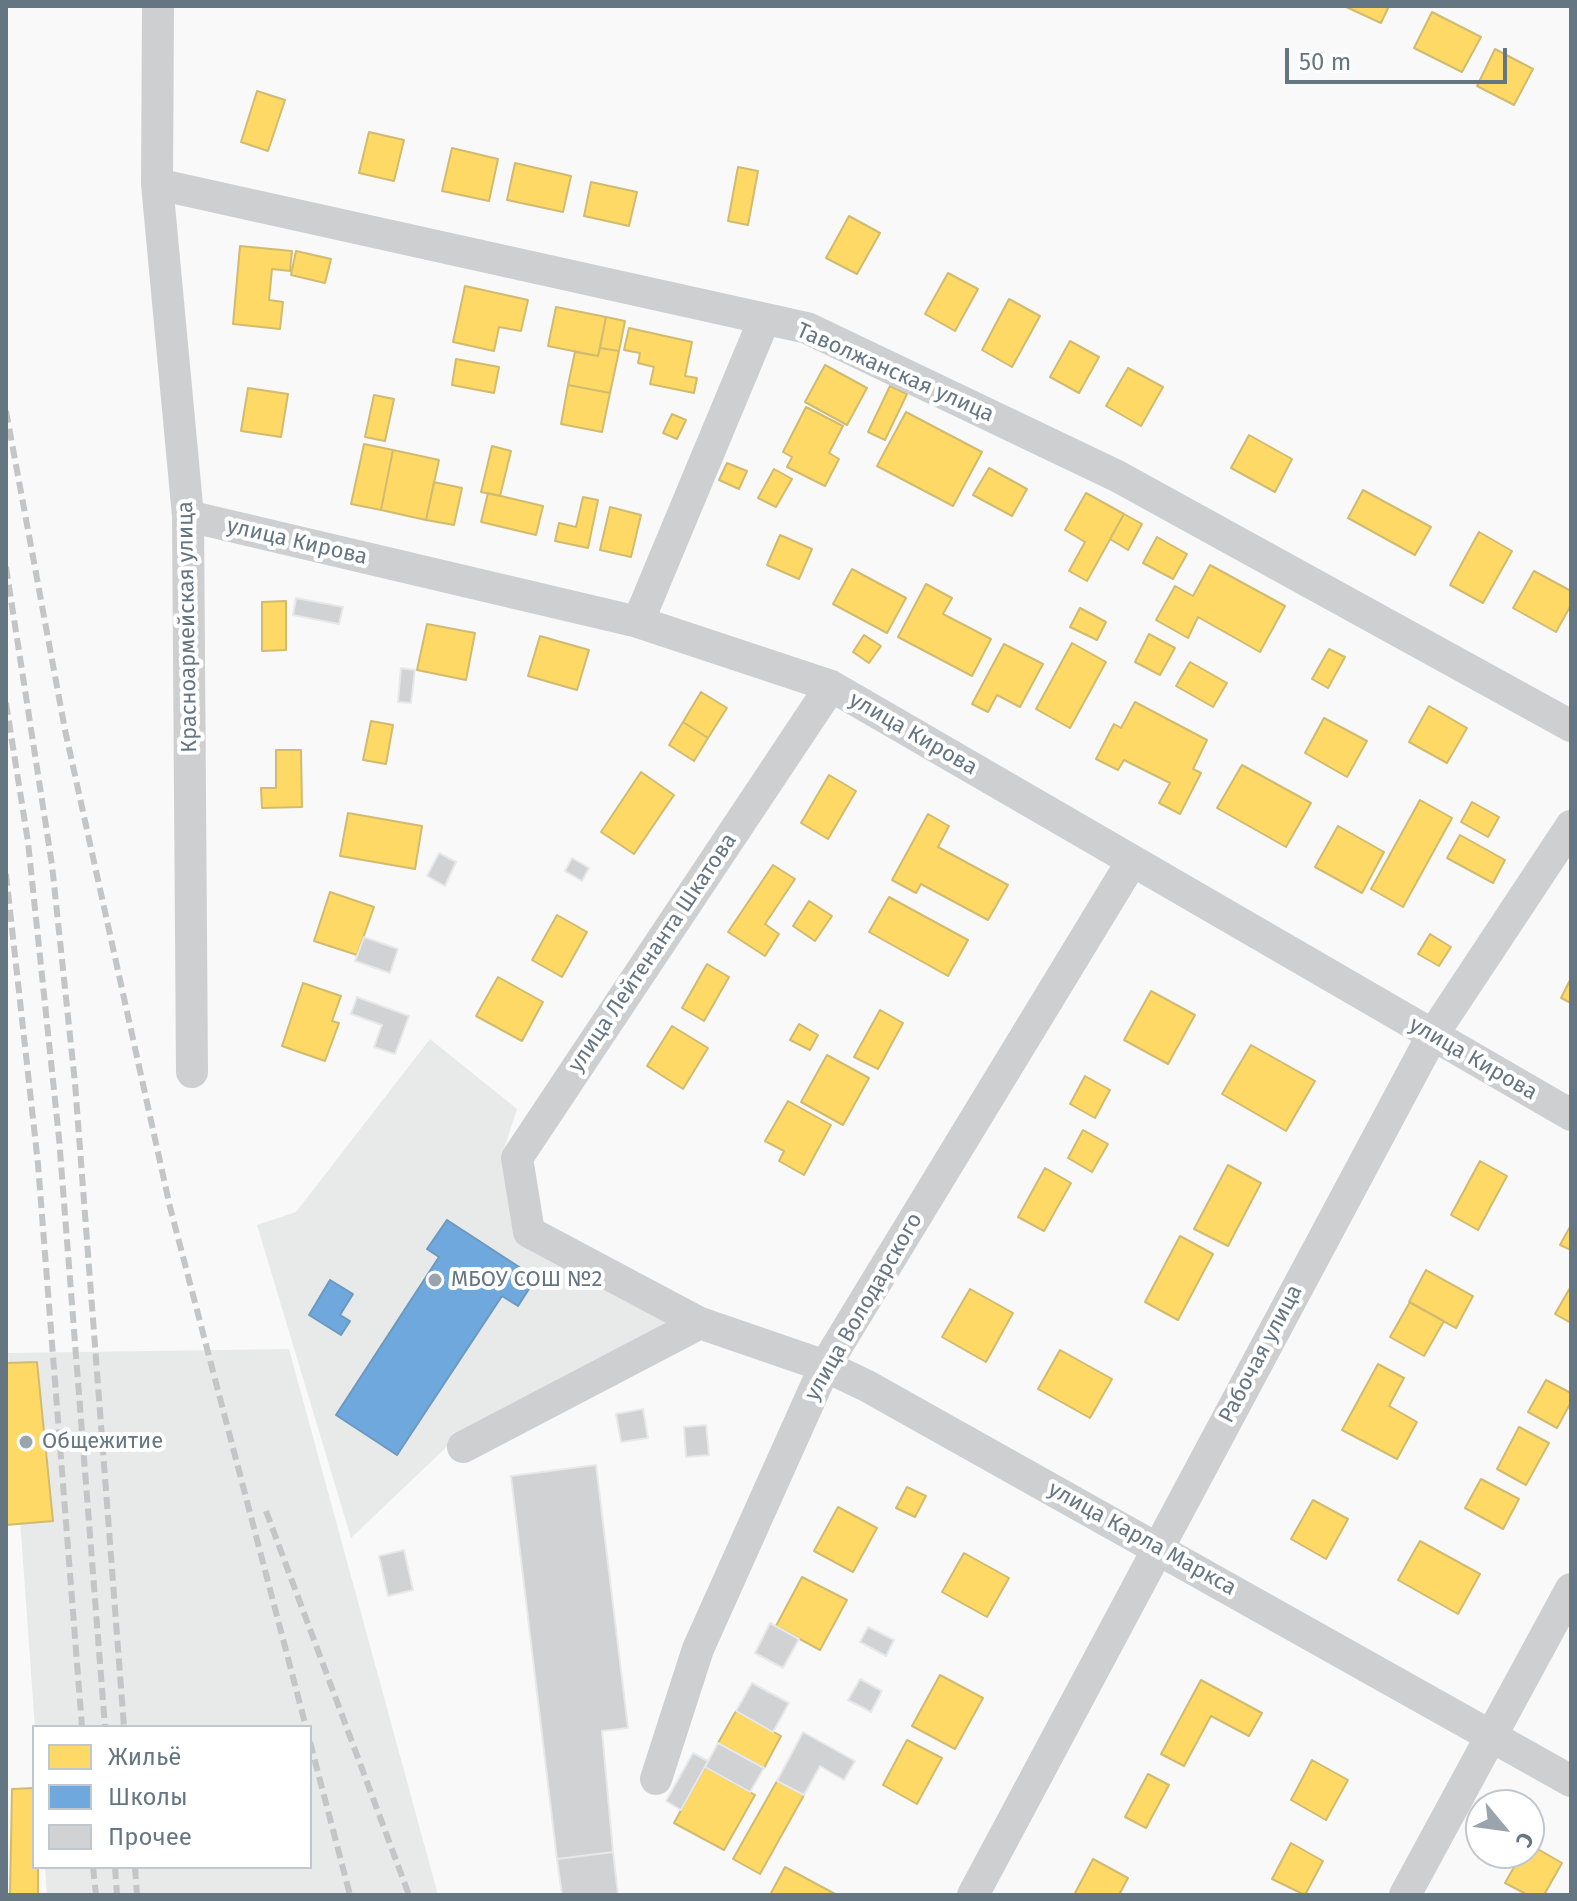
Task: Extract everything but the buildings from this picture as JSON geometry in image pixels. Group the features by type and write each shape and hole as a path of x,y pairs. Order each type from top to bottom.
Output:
{"street":[{"name":"Красноармейская улица","path":"158,6 157,184 188,516 192,1072"},
{"name":"Таволжанская улица","path":"157,184 807,328 1117,476 1571,726"},
{"path":"638,622 764,320"},
{"name":"улица Кирова","path":"188,516 638,622 831,686 1131,863 1571,1115"},
{"name":"улица Лейтенанта Шкатова","path":"529,1232 517,1158 831,686"},
{"name":"Рабочая улица","path":"973,1895 1432,1036 1571,826"},
{"name":"улица Володарского","path":"656,1779 698,1649 825,1366 1131,863"},
{"name":"улица Карла Маркса","path":"529,1232 700,1323 825,1366 1158,1547 1571,1781"},
{"path":"463,1447 700,1323"},
{"path":"1405,1895 1571,1589"}],"shaded area":[{"name":"МБОУ СОШ №2","path":"430,1039 517,1109 504,1149 519,1240 674,1321 456,1438 351,1538 257,1225 296,1212"},
{"path":"289,1349 438,1895 47,1895 45,1869 312,1869 312,1725 35,1725 8,1353"}],"railway":[{"path":"6,411 65,730 170,1207 305,1725"},
{"path":"6,567 52,865 75,1083 124,1725"},
{"path":"6,703 28,842 59,1138 105,1725"},
{"path":"6,874 38,1164 82,1725"},
{"path":"266,1511 409,1895"},
{"path":"312,1750 350,1895"},
{"path":"93,1869 96,1895"},
{"path":"115,1869 117,1895"},
{"path":"135,1869 137,1895"}],"place":[{"name":"МБОУ СОШ №2","path":"435,1280"},
{"name":"Общежитие","path":"26,1442"}]}
